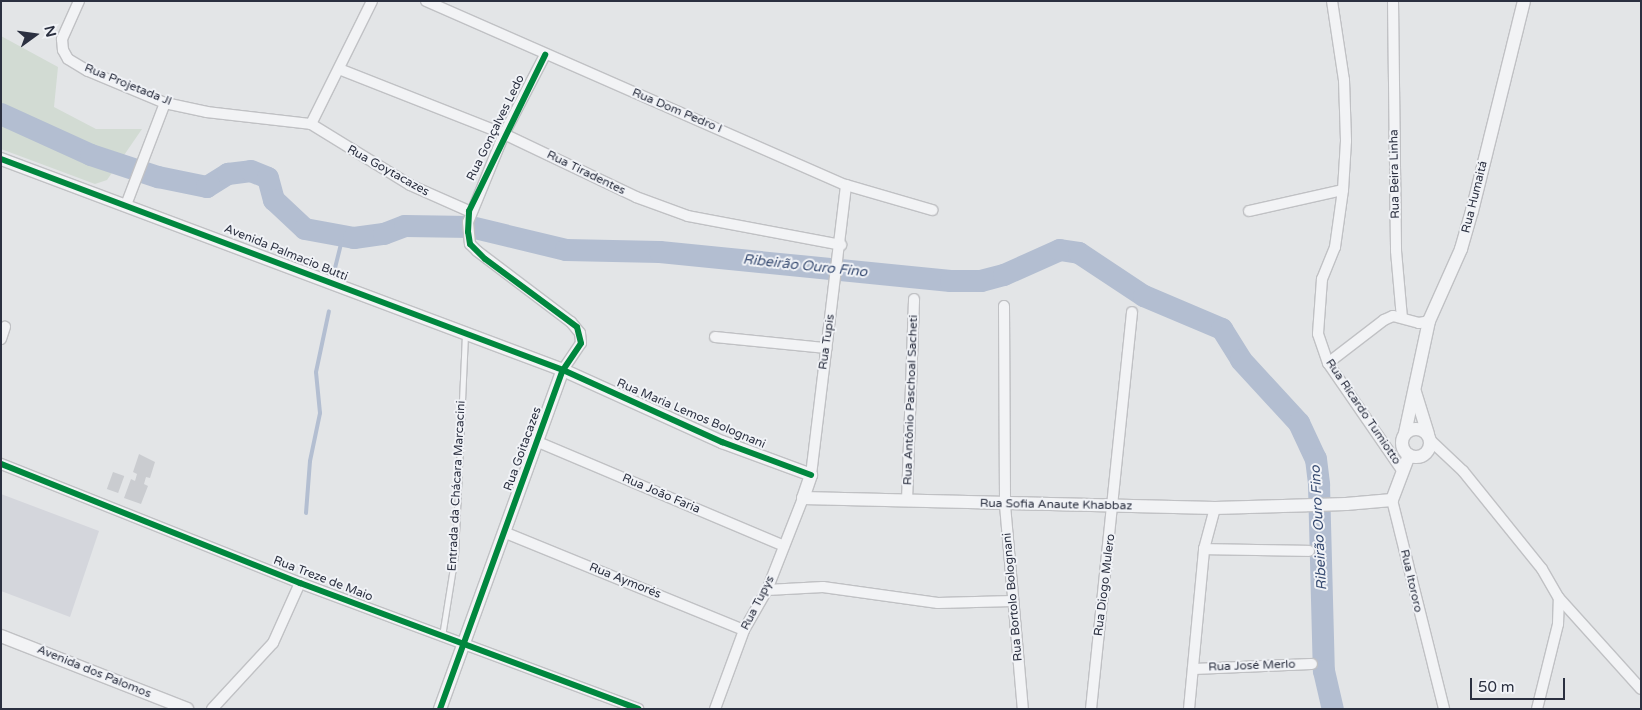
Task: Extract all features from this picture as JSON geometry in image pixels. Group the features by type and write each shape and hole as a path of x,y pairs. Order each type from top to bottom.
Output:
{"street":[{"name":"Rua Projetada JI","path":"79,1 62,39 68,59 165,103 207,112 311,124"},
{"path":"311,124 372,1"},
{"name":"Rua Dom Pedro I","path":"426,1 545,55 846,185 932,210"},
{"name":"Rua Ricardo Tumiotto","path":"1332,1 1344,80 1344,190 1335,247 1322,279 1318,307 1318,334 1328,363 1401,469"},
{"name":"Rua Beira Linha","path":"1393,1 1396,251 1402,318"},
{"name":"Rua Humaitá","path":"1409,455 1402,445 1430,321 1461,249 1524,1"},
{"name":"Rua Gonçalves Ledo","path":"468,216 504,134 545,55"},
{"name":"Rua Tiradentes","path":"339,69 504,134 636,197 688,216 841,245"},
{"path":"126,205 165,103"},
{"name":"Rua Goytacazes","path":"311,124 410,186 468,216"},
{"name":"Avenida Palmacio Butti","path":"1,158 465,336 563,370"},
{"name":"Rua Tupis","path":"803,498 812,475 826,348 840,257 846,185"},
{"path":"1249,210 1344,190"},
{"name":"Rua Goitacazes","path":"440,709 506,533 563,370 581,343 576,327 470,244 468,216"},
{"name":"Rua Antônio Paschoal Sacheti","path":"907,501 914,299"},
{"name":"Rua Bortolo Bolognani","path":"1004,306 1005,505 1023,709"},
{"name":"Rua Diogo Mulero","path":"1091,709 1114,506 1132,312"},
{"path":"1328,363 1384,320 1402,318 1419,323 1430,321"},
{"path":"1,339 5,327"},
{"path":"715,337 826,348"},
{"name":"Rua Maria Lemos Bolognani","path":"563,370 722,442 812,475"},
{"path":"1392,500 1401,469 1409,455 1421,456 1429,437 1414,390"},
{"path":"1405,433 1417,428 1429,437 1463,471 1542,569 1559,598 1641,690"},
{"name":"Rua João Faria","path":"538,442 784,546"},
{"name":"Rua Treze de Maio","path":"1,464 300,583 638,709"},
{"name":"Rua Sofia Anaute Khabbaz","path":"803,498 1005,505 1215,508 1346,504 1392,500"},
{"name":"Rua Tupys","path":"715,709 744,630 768,590 803,498"},
{"name":"Rua Itororo","path":"1392,500 1444,709"},
{"path":"1188,709 1204,549 1215,508"},
{"name":"Rua Aymorés","path":"506,533 744,630"},
{"path":"1204,549 1309,551"},
{"path":"212,709 273,643 300,583"},
{"path":"768,590 823,587 938,603 1013,600"},
{"path":"1537,709 1558,624 1559,598"},
{"name":"Avenida dos Palomos","path":"1,636 187,709"},
{"name":"Rua José Merlo","path":"1193,669 1312,664"}],"lane":[{"name":"Entrada da Chácara Marcacini","path":"442,636 455,555 465,336"}],"shaded area":[{"path":"1,36 58,67 54,107 96,129 142,129 107,180 95,184 1,149"},
{"path":"1,494 99,531 70,617 1,591"}],"building":[{"path":"139,454 155,462 150,478 146,477 144,484 148,486 141,504 124,498 131,479 135,481 137,474 133,472"},
{"path":"113,472 124,476 118,493 107,489"}],"waterway":[{"name":"Ribeirão Ouro Fino","path":"1,114 91,155 158,177 207,187 228,174 251,171 268,178 274,200 305,229 354,238 384,234 405,226 471,227 566,250 660,252 951,281 981,281 1004,275 1060,250 1079,253 1144,296 1222,329 1241,360 1299,423 1316,459 1319,485 1324,671 1333,709"},
{"path":"335,268 343,236"},
{"path":"306,513 310,461 320,413 316,372 329,311"}],"cycle path":[{"path":"440,709 563,370 581,343 577,327 485,259 470,244 468,232 469,211 545,55"},
{"path":"1,159 563,370 722,442 811,475"},
{"path":"1,464 300,583 638,709"}]}
